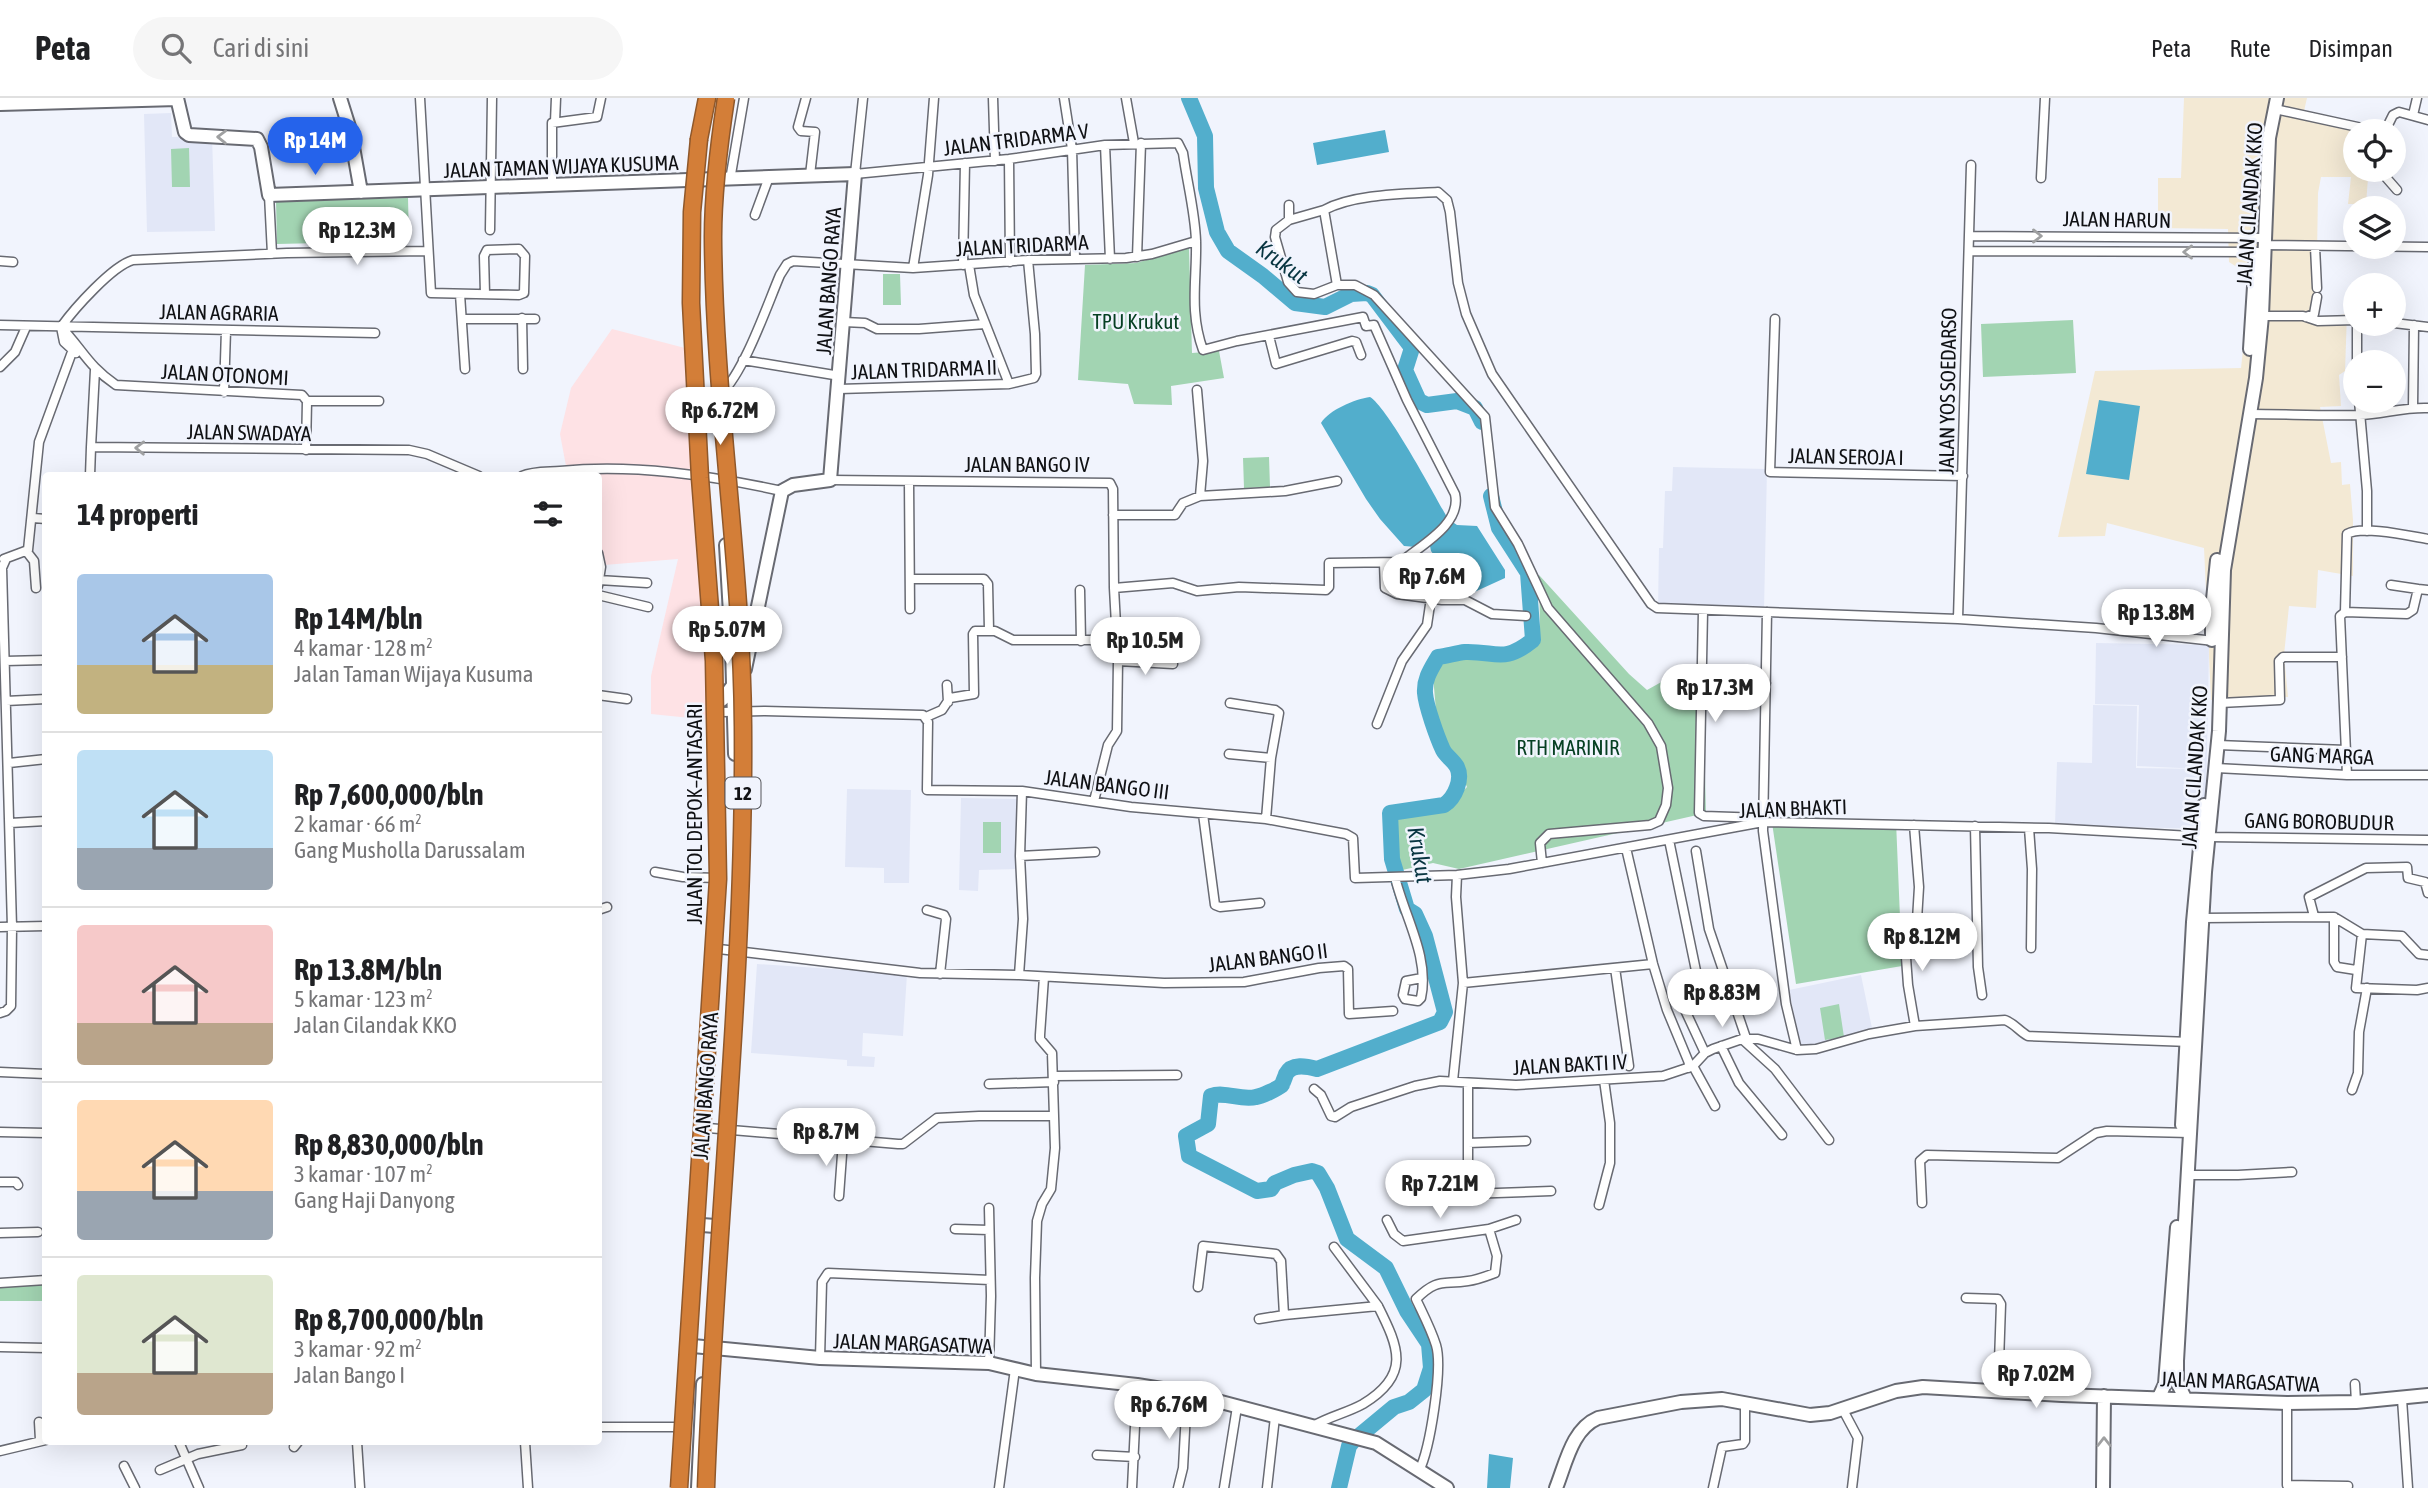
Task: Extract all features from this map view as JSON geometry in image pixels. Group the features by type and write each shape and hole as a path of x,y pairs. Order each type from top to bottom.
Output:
{"highway":[{"name":"JALAN TOL DEPOK–ANTASARI","path":"706,1488 709,1222 718,879 713,650 691,303 692,212 699,139 707,98"},
{"name":"JALAN TOL DEPOK–ANTASARI","path":"679,1488 739,963 743,736 737,590 716,351 713,234 718,153 726,98"}],"street":[{"path":"340,98 350,130 361,192"},
{"path":"420,98 431,293 519,295 524,293 525,257 519,249 487,250 484,256 485,294"},
{"path":"490,230 492,98"},
{"path":"555,122 556,98"},
{"path":"552,186 551,125 555,122 597,117 601,98"},
{"path":"730,180 744,98"},
{"path":"806,98 798,127 801,131 815,132 810,175"},
{"path":"855,174 863,98"},
{"path":"913,268 929,166 934,98"},
{"path":"993,98 995,160"},
{"path":"1064,98 1072,149 1075,259"},
{"path":"1126,98 1137,143 1137,257"},
{"path":"2041,178 2045,98"},
{"path":"2413,115 2417,98"},
{"path":"0,104 177,99 185,132 189,135 257,139 261,147 269,195 272,254"},
{"path":"2273,102 2343,122"},
{"name":"JALAN CILANDAK KKO","path":"2191,1042 2203,918 2204,837 2218,745 2220,704 2216,641 2226,554 2250,414 2262,316 2260,143 2273,102"},
{"path":"2390,119 2399,112 2428,120"},
{"name":"JALAN TRIDARMA V","path":"855,174 1009,159 1105,145 1175,142 1180,145 1196,241"},
{"path":"1105,145 1110,259"},
{"path":"1009,159 1010,262"},
{"path":"965,163 966,265 974,295 1009,384 1031,379 1036,374 1028,260"},
{"name":"JALAN YOS SOEDARSO","path":"1958,618 1971,165"},
{"name":"JALAN TAMAN WIJAYA KUSUMA","path":"269,195 855,174"},
{"name":"JALAN BANGO RAYA","path":"830,480 855,174"},
{"path":"755,215 769,177"},
{"name":"JALAN BANGO RAYA","path":"712,180 709,240 714,398 733,686 726,708 723,878 726,950"},
{"name":"JALAN BANGO RAYA","path":"685,1488 688,1427 699,1347 709,1222 726,950 736,878 726,708 701,403 696,280 698,181"},
{"path":"2390,182 2397,190"},
{"path":"1542,863 1541,839 1549,834 1650,825 1659,821 1666,805 1668,788 1661,746 1648,723 1548,608 1518,544 1495,507 1485,416 1374,295 1355,285 1338,285 1314,294 1297,292 1288,282 1275,237 1276,230 1289,220 1324,210 1336,203 1438,192 1447,200 1458,283 1466,314 1492,374 1651,604 1662,609 1703,611 1958,618 2095,628 2216,641"},
{"path":"1289,205 1289,220"},
{"path":"1324,210 1338,285"},
{"name":"JALAN HARUN","path":"1969,236 2261,245"},
{"path":"1114,588 1173,583 1196,591 1239,587 1326,590 1329,587 1329,563 1401,562 1450,521 1457,502 1374,325 1366,326 1363,317 1203,350 1195,324 1193,298 1196,241"},
{"name":"JALAN TRIDARMA","path":"743,360 788,264 800,260 913,268 1028,260 1110,259 1137,257 1196,241"},
{"path":"2261,245 2428,247"},
{"name":"JALAN CILANDAK KKO","path":"2158,1397 2165,1384 2185,1133 2211,731 2217,561 2250,361 2261,245"},
{"name":"JALAN HARUN","path":"1969,251 2261,245"},
{"path":"2306,317 2314,314 2317,293 2315,247"},
{"path":"83,356 72,352 64,342 61,327 81,303 127,262 140,259 272,254 427,251"},
{"path":"0,261 13,262"},
{"path":"460,294 465,369"},
{"path":"2262,316 2343,322"},
{"path":"522,318 523,369"},
{"path":"463,319 535,319"},
{"name":"JALAN SEROJA I","path":"1776,319 1770,472 1962,476"},
{"path":"844,322 865,323 877,329 985,324"},
{"path":"2406,324 2428,327"},
{"name":"JALAN AGRARIA","path":"0,325 375,333"},
{"path":"2413,407 2414,325"},
{"path":"0,367 15,352 26,327"},
{"name":"JALAN OTONOMI","path":"61,327 78,345 95,370 116,385 302,396 307,401 306,450"},
{"path":"224,391 226,330"},
{"path":"1269,336 1276,364 1352,341 1356,342 1361,355"},
{"path":"36,588 34,561 27,552 33,518 39,442 72,352"},
{"path":"701,403 714,398 725,389 743,360 840,376"},
{"path":"90,472 95,370"},
{"name":"JALAN TRIDARMA II","path":"839,389 1009,384"},
{"path":"1197,390 1203,461 1200,496"},
{"path":"307,401 379,401"},
{"path":"2250,414 2360,415 2394,412 2401,408 2428,408"},
{"path":"2360,415 2367,491 2367,531"},
{"name":"JALAN SWADAYA","path":"91,447 410,450 468,472"},
{"path":"585,472 621,469 706,475 782,491 793,485 830,480"},
{"name":"JALAN BANGO IV","path":"830,480 1106,482 1114,489 1114,588 1118,640 1117,731 1108,745 1094,802"},
{"path":"1113,515 1175,515 1183,503 1200,496 1285,491 1337,481"},
{"path":"909,482 910,609"},
{"path":"733,686 745,669 782,491"},
{"path":"33,518 42,519"},
{"path":"2345,612 2347,534 2352,531 2367,531 2428,539"},
{"path":"0,1013 11,1006 12,927 9,823 4,805 9,763 2,637 2,568 3,559 27,552"},
{"path":"1384,563 1385,588 1397,594 1465,600 1492,614 1525,617"},
{"path":"910,579 985,579 988,584 989,630"},
{"path":"602,580 647,583"},
{"path":"2347,775 2340,616 2345,612 2407,614 2413,610 2423,589 2390,585"},
{"path":"1080,590 1081,641"},
{"path":"602,596 648,607"},
{"path":"1377,724 1402,661 1427,625 1431,598"},
{"path":"1703,611 1699,813 1704,816 1763,820"},
{"path":"1767,612 1763,820 1786,1004 1797,1050"},
{"path":"726,708 926,717 942,710 952,697 971,696 975,693 973,634 978,631 989,630 1013,640 1118,640"},
{"path":"719,640 732,648 744,649 751,642"},
{"path":"2220,704 2280,700 2279,662 2283,657 2342,657"},
{"path":"5,662 42,660"},
{"path":"1118,661 1173,664"},
{"path":"1702,682 1766,683"},
{"path":"947,685 948,702"},
{"path":"602,696 627,699"},
{"path":"6,701 42,699"},
{"path":"1230,703 1275,710 1279,713 1271,758 1266,819"},
{"name":"JALAN BANGO III","path":"926,717 927,790 1022,791 1094,802 1266,819 1346,834 1353,838 1353,863"},
{"path":"2218,745 2346,750"},
{"path":"1228,754 1271,758"},
{"path":"9,763 42,759"},
{"name":"GANG MARGA","path":"2216,768 2347,775 2428,775"},
{"path":"1019,975 1023,919 1020,856 1022,791"},
{"path":"1203,814 1215,905 1260,903"},
{"name":"JALAN BHAKTI","path":"1353,863 1355,878 1457,875 1626,848 1763,820 2029,828 2204,837"},
{"path":"9,823 42,821"},
{"path":"1914,825 1919,887 1917,920"},
{"path":"1975,826 1978,967 1982,995"},
{"path":"2029,828 2032,869 2031,948"},
{"name":"GANG BOROBUDUR","path":"2204,837 2428,840"},
{"path":"1668,840 1701,995 1685,1010 1705,1053"},
{"path":"1626,848 1653,964 1667,1010 1690,1067 1701,1079 1715,1105"},
{"path":"1696,851 1709,929 1744,1039 1775,1069 1829,1140"},
{"path":"1020,856 1095,852"},
{"path":"2314,916 2309,897 2366,868 2407,867 2408,878 2425,882 2428,893"},
{"path":"655,872 683,877 723,878"},
{"path":"1453,1081 1463,984 1456,897 1457,875"},
{"path":"1394,877 1417,945 1422,978"},
{"path":"927,910 944,915 946,919 940,974"},
{"path":"2203,918 2334,917 2362,934 2402,936 2419,954 2428,955"},
{"path":"2334,917 2334,962 2337,967 2356,970"},
{"path":"0,927 42,926"},
{"path":"1904,930 1908,985 1915,1027"},
{"path":"2362,934 2356,988 2428,988"},
{"name":"JALAN BANGO II","path":"726,950 940,974 1044,976 1164,983 1244,982 1344,966 1348,969 1349,1014 1393,1012"},
{"path":"1463,984 1653,964"},
{"path":"1615,968 1629,1066"},
{"path":"1036,1374 1037,1233 1040,1210 1053,1181 1052,1053 1040,1040 1044,976"},
{"path":"2352,1090 2358,1073 2359,1032 2367,988"},
{"path":"1690,1067 1705,1053 1744,1039 1758,1039 1797,1050 1816,1049 1869,1034 1915,1027 2005,1020 2014,1023 2028,1036 2191,1042"},
{"path":"1721,1046 1739,1083 1782,1135"},
{"name":"JALAN BAKTI IV","path":"1314,1089 1321,1095 1331,1116 1335,1117 1351,1107 1415,1086 1453,1081 1516,1085 1663,1076 1690,1067"},
{"path":"0,1072 42,1074"},
{"path":"989,1084 1177,1075"},
{"path":"1599,1206 1610,1163 1610,1124 1604,1080"},
{"path":"1468,1083 1468,1194 1550,1191"},
{"path":"715,1129 843,1141 903,1143 933,1121 942,1118 1054,1116"},
{"path":"1922,1203 1920,1161 1927,1155 2058,1158 2096,1133 2107,1130 2185,1133"},
{"path":"0,1132 42,1133"},
{"name":"JALAN CILANDAK KKO","path":"2185,1133 2187,1175 2177,1361 2177,1382 2185,1398"},
{"path":"838,1196 843,1141"},
{"path":"1468,1143 1526,1141"},
{"path":"2187,1175 2292,1172"},
{"path":"0,1182 16,1182 18,1185"},
{"path":"989,1208 989,1363"},
{"path":"1387,1220 1394,1234 1403,1241 1489,1229 1516,1220"},
{"path":"1419,1471 1437,1389 1438,1361 1437,1346 1416,1299 1430,1286 1446,1282 1469,1282 1495,1273 1497,1256 1489,1229"},
{"path":"955,1230 989,1230"},
{"path":"0,1233 38,1232"},
{"path":"1198,1287 1203,1246 1276,1254 1280,1261 1284,1315"},
{"path":"1313,1426 1329,1416 1363,1404 1391,1378 1398,1364 1394,1338 1378,1306 1334,1247"},
{"path":"820,1358 822,1282 828,1273 990,1280"},
{"path":"0,1283 42,1280"},
{"path":"1966,1298 1997,1299 2001,1304 1998,1391"},
{"path":"1259,1319 1378,1306"},
{"path":"0,1347 42,1349"},
{"name":"JALAN BANGO RAYA","path":"698,1488 699,1347"},
{"name":"JALAN MARGASATWA","path":"699,1347 820,1358 989,1363 1036,1374 1187,1393 1376,1443 1447,1488"},
{"path":"999,1488 1015,1369"},
{"path":"2355,1384 2356,1402"},
{"path":"1132,1488 1137,1385"},
{"name":"JALAN MARGASATWA","path":"1556,1488 1579,1431 1586,1423 1598,1418 1681,1402 1722,1399 1810,1415 1830,1413 1896,1391 1923,1387 2287,1403 2356,1402 2428,1395"},
{"path":"1178,1488 1187,1393"},
{"path":"2104,1396 2104,1488"},
{"path":"2402,1399 2408,1488"},
{"path":"1713,1488 1722,1447 1743,1444 1745,1441 1745,1403"},
{"path":"2287,1403 2287,1485 2348,1486"},
{"path":"1224,1488 1237,1407"},
{"path":"1842,1408 1858,1438 1852,1488"},
{"path":"1267,1488 1275,1417"},
{"path":"0,1451 40,1442 39,1422"},
{"path":"602,1427 688,1427"},
{"path":"180,1445 199,1488"},
{"path":"160,1470 198,1454 242,1445"},
{"path":"357,1445 360,1488"},
{"path":"525,1445 528,1488"},
{"path":"1097,1455 1135,1457"},
{"path":"124,1466 135,1488"}],"shaded area":[{"path":"2184,98 2307,98 2304,111 2343,124 2343,177 2321,177 2318,193 2316,318 2343,315 2343,336 2346,336 2343,372 2339,375 2341,406 2320,407 2331,463 2341,462 2342,485 2350,484 2353,576 2318,570 2316,608 2289,606 2284,655 2288,697 2211,700 2204,548 2107,523 2105,536 2058,537 2095,371 2241,368 2251,276 2229,262 2228,229 2158,228 2158,178 2181,178"},
{"path":"171,113 172,137 212,136 215,231 147,232 144,114"},
{"path":"2350,182 2368,182 2367,196 2349,196"},
{"path":"612,329 685,348 710,720 651,714 651,676 678,559 604,565 602,472 570,472 560,434 571,388"},
{"path":"1673,467 1767,469 1764,610 1658,607 1659,548 1663,548 1665,491 1672,491"},
{"path":"2096,643 2209,645 2208,706 2199,707 2208,708 2205,829 2055,825 2057,762 2092,763 2093,705 2137,706 2136,768 2202,769 2137,766 2139,705 2095,704"},
{"path":"847,789 911,790 909,883 884,883 884,868 845,867"},
{"path":"961,798 1018,799 1019,869 979,870 978,891 959,890"},
{"path":"757,964 907,974 903,1036 863,1033 862,1056 875,1057 874,1067 847,1066 847,1060 751,1053"},
{"path":"1861,975 1873,1033 1801,1048 1789,990"}],"green space":[{"path":"189,148 190,187 172,187 171,149"},
{"path":"408,198 409,241 277,244 276,201"},
{"name":"TPU Krukut","path":"1189,248 1192,353 1219,351 1224,378 1171,386 1172,405 1134,404 1128,384 1078,380 1085,265 1136,263"},
{"path":"883,274 900,274 901,305 883,305"},
{"path":"2073,320 2076,373 1983,377 1981,324"},
{"path":"1269,457 1270,487 1244,488 1243,458"},
{"name":"RTH MARINIR","path":"1539,575 1629,674 1647,690 1674,675 1703,700 1706,813 1459,869 1433,863 1398,871 1398,817 1450,804 1467,787 1437,722 1431,653 1525,651 1540,628"},
{"path":"1771,816 1896,821 1902,966 1796,984"},
{"path":"983,822 1001,822 1001,853 983,853"},
{"path":"1839,1004 1844,1037 1825,1040 1820,1008"},
{"path":"0,1280 42,1280 42,1301 0,1301"}],"water":[{"path":"1385,130 1389,152 1317,165 1313,143"},
{"path":"1370,397 1399,434 1448,519 1457,525 1477,526 1505,570 1505,578 1462,595 1431,551 1434,537 1416,547 1404,546 1380,519 1321,423 1343,406"},
{"path":"2099,400 2140,406 2129,480 2086,474"},
{"path":"1489,1454 1513,1458 1510,1488 1487,1488"}],"waterway":[{"name":"Krukut","path":"1189,98 1205,136 1206,188 1217,232 1228,251 1295,303 1325,307 1351,294 1372,295 1412,348 1405,370 1419,401 1427,405 1457,401 1475,408 1482,422"},
{"name":"Krukut","path":"1339,1488 1349,1446 1353,1441 1394,1407 1409,1402 1424,1390 1431,1368 1429,1344 1407,1311 1386,1268 1347,1239 1327,1188 1318,1173 1312,1171 1294,1175 1275,1183 1271,1189 1257,1191 1189,1156 1186,1136 1208,1124 1211,1096 1250,1098 1262,1095 1282,1085 1286,1074 1292,1068 1304,1066 1317,1069 1440,1022 1445,1012 1425,936 1415,914 1407,909 1392,859 1390,813 1444,805 1452,798 1457,788 1459,772 1443,750 1426,699 1427,679 1438,657 1465,652 1507,654 1533,640 1528,573 1499,528 1491,496"}]}
